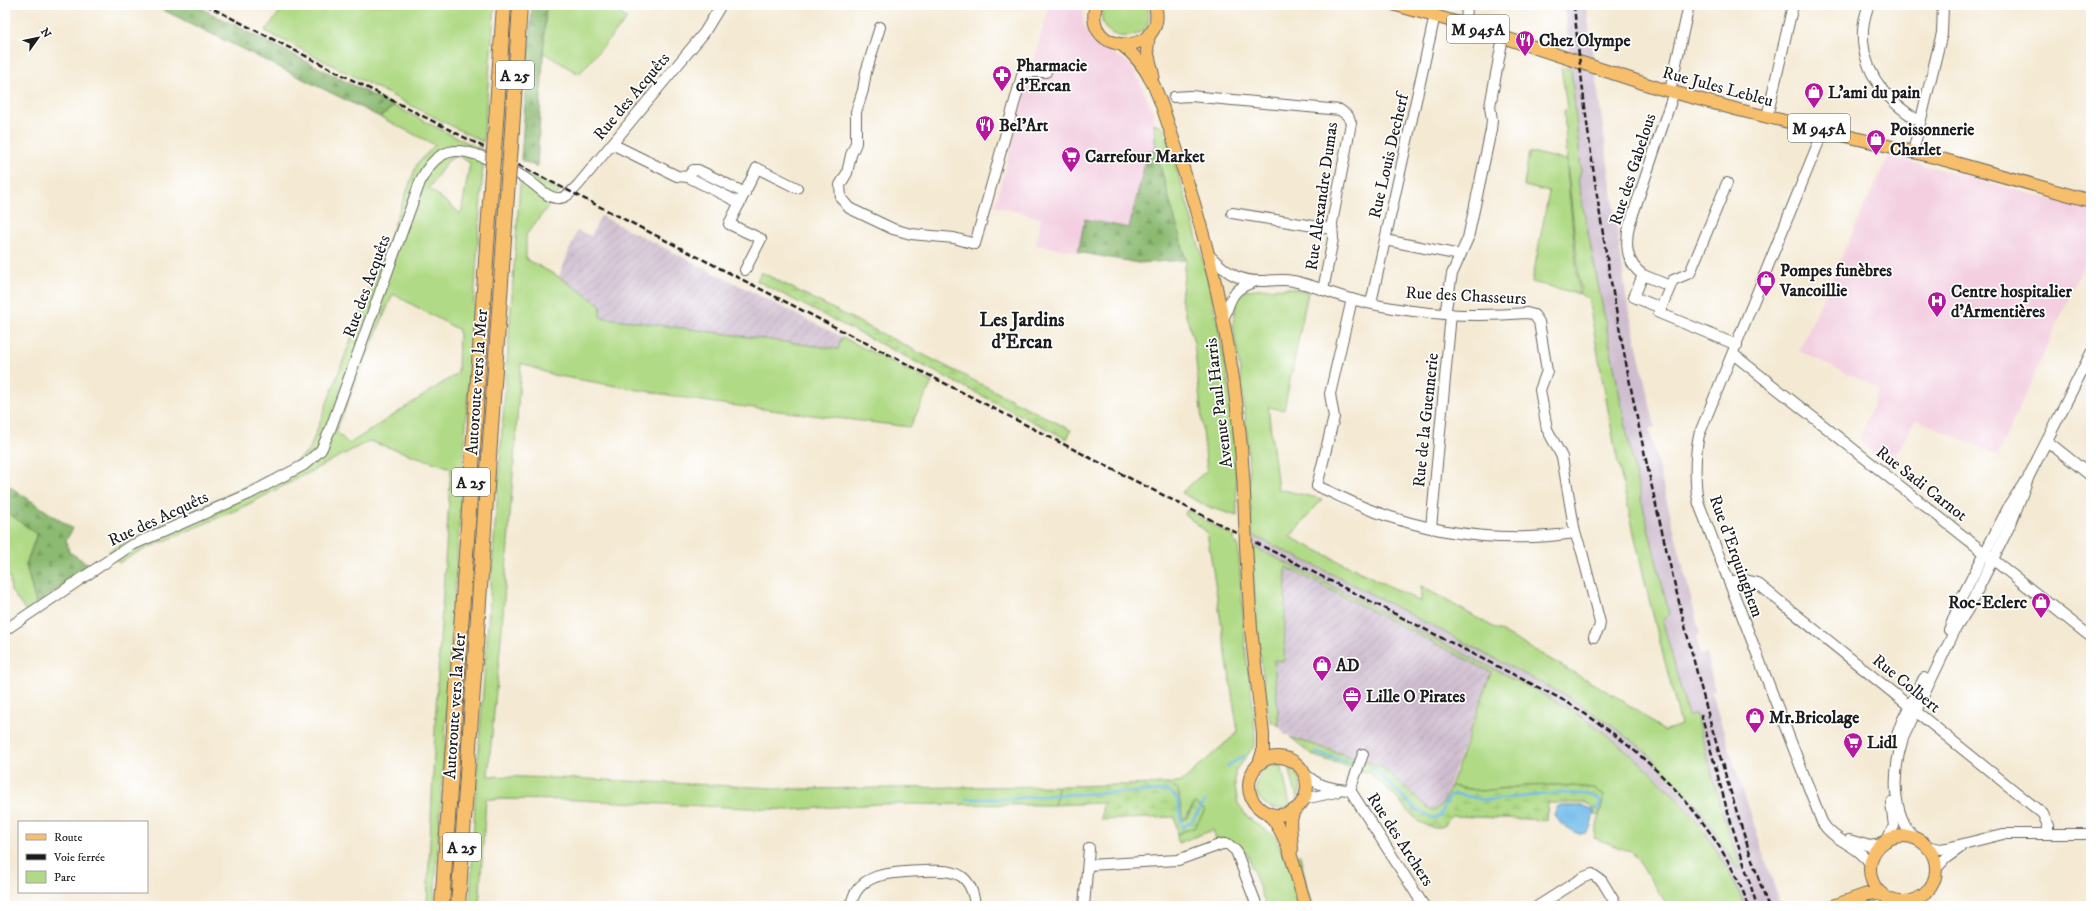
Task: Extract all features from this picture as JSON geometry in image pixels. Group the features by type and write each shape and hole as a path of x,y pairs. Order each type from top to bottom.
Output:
{"highway":[{"name":"A 25","path":"442,906 504,5"},
{"name":"Autoroute vers la Mer","path":"458,906 520,5"}],"main road":[{"name":"M 945A","path":"1396,5 1435,15 1503,37"},
{"name":"Avenue Paul Harris","path":"1095,6 1095,22 1100,32 1110,41 1122,45 1135,55 1142,64 1160,99"},
{"name":"Avenue Paul Harris","path":"1157,8 1154,25 1149,34 1148,53 1160,99 1190,188 1210,256 1224,318 1238,412 1244,475 1251,636 1261,712 1263,751 1259,764 1251,775 1250,792 1256,805 1268,813 1280,829 1306,906"},
{"path":"1122,45 1139,42 1149,34"},
{"name":"Rue Jules Lebleu","path":"1503,37 1672,92 1824,129 2087,199"},
{"name":"Avenue Paul Harris","path":"1261,712 1270,742 1281,757 1294,762 1304,773"},
{"path":"1259,764 1269,758 1281,757"},
{"path":"1268,813 1283,814 1294,810 1304,799 1307,787 1304,773"},
{"name":"Avenue Paul Harris","path":"1293,864 1290,828 1294,810"},
{"path":"1902,836 1915,839 1926,846 1933,856 1936,869 1930,888 1912,903 1888,899 1870,893 1834,906 1859,890 1871,869 1874,853 1884,842 1902,836"},
{"path":"1871,869 1874,884 1888,899"}],"street":[{"name":"Rue des Acquêts","path":"5,630 130,546 249,494 300,468 315,457 321,450 330,430 420,182 428,168 436,160 452,152 474,153 523,177 552,197 560,198 572,192 704,33 721,5"},
{"path":"1466,25 1467,5"},
{"name":"Rue des Gabelous","path":"1643,275 1635,268 1629,258 1626,239 1628,226 1672,92 1689,5"},
{"path":"1767,116 1793,5"},
{"path":"1869,5 1863,34 1863,47 1870,70 1878,84 1892,100 1920,122"},
{"path":"1913,152 1942,33 1943,5"},
{"name":"Rue Louis Decherf","path":"1371,303 1435,15"},
{"path":"880,27 866,72 863,90 856,112 856,143 851,155 848,173 840,185 840,195 843,202 849,208 888,227 911,234 954,238 974,244 1023,72 1046,72"},
{"name":"Rue de la Guennerie","path":"1431,528 1452,274 1468,238 1491,130 1492,120 1490,106 1503,37"},
{"name":"Rue Alexandre Dumas","path":"1174,98 1190,96 1340,110 1345,112 1351,123 1323,290"},
{"name":"Rue d'Erquinghem","path":"1824,129 1699,435 1697,451 1697,498 1819,814 1825,826 1831,833 1859,850 1871,869"},
{"path":"612,144 677,176 688,177 740,202"},
{"path":"745,270 761,239 729,224 757,168 797,188"},
{"path":"688,177 693,170 696,169 745,193"},
{"path":"1660,310 1673,280 1690,273 1727,183"},
{"path":"1232,213 1332,230"},
{"path":"1385,240 1460,255"},
{"name":"Rue des Chasseurs","path":"1210,256 1232,275 1256,281 1289,280 1352,299 1371,303 1416,311 1448,314 1502,315 1527,313 1534,315 1539,322 1547,370 1540,390 1547,429 1562,457 1575,533"},
{"path":"1643,275 1670,286"},
{"name":"Rue Sadi Carnot","path":"1643,275 1634,297 1735,349 1989,557 2091,638"},
{"name":"Rue des Chasseurs","path":"1224,318 1236,291 1243,286 1256,281"},
{"path":"1352,299 1330,394 1334,417 1317,486 1372,511 1431,528 1494,537 1536,537 1575,533 1582,552 1600,623 1594,637"},
{"path":"1915,839 1905,825 1900,813 1896,778 1900,748 1913,708 1961,599 1989,557 2013,498 2029,476 2091,353"},
{"path":"2047,441 2091,476"},
{"name":"Rue Colbert","path":"1729,582 1742,579 1757,583 2043,814 2048,826 2048,833"},
{"path":"1831,833 1866,845 1884,842 1892,831 1894,822 1889,784 1892,750 1902,721 1913,708"},
{"path":"1350,790 1363,754"},
{"name":"Rue des Archers","path":"1304,773 1314,782 1325,787 1350,790"},
{"name":"Rue des Archers","path":"1304,799 1318,794 1350,790"},
{"name":"Rue des Archers","path":"1350,790 1424,906"},
{"path":"1926,846 1944,849 2003,834 2091,834"},
{"path":"1936,869 1949,855 1972,841"},
{"path":"1088,865 1178,860 1222,844 1228,844 1236,851 1257,906"},
{"path":"1084,906 1089,848"},
{"path":"850,906 857,890 866,881 877,876 898,872 944,871 956,874 966,880 972,890 975,906"},
{"path":"1538,906 1582,878 1592,874 1602,881 1617,906"}],"shaded area":[{"path":"1049,5 1084,5 1083,24 1095,43 1132,65 1154,113 1156,151 1148,152 1129,228 1085,220 1078,252 1036,245 1041,218 995,206"},
{"path":"1564,5 1586,5 1627,301 1655,427 1649,429 1700,634 1696,636 1700,655 1706,653 1715,691 1711,693 1781,906 1745,906 1721,857 1709,840 1703,828 1688,809 1654,774 1603,732 1570,709 1254,547 1252,535 1350,583 1566,696 1607,722 1642,748 1698,806 1738,869 1741,868 1722,812 1696,716 1688,716 1663,622 1669,613 1635,474 1578,181 1581,170"},
{"name":"Centre hospitalier d'Armentières","path":"1889,156 2091,210 2091,249 1998,455 1916,419 1889,466 1859,441 1879,389 1799,351"},
{"path":"601,216 842,337 838,349 599,317 601,305 559,277 577,231 591,236"},
{"path":"1286,567 1491,672 1442,805 1433,810 1428,808 1382,767 1284,734 1279,726 1273,660 1284,661"}],"green space":[{"path":"153,5 195,5 394,106 380,117"},
{"path":"285,5 495,5 483,142 265,31"},
{"path":"532,5 546,5 537,167 521,160"},
{"path":"546,5 610,5 627,19 579,74 542,52"},
{"path":"1104,5 1147,5 1149,19 1144,29 1136,35 1115,35 1106,29 1102,19"},
{"path":"1561,67 1571,69 1581,170 1578,181 1635,474 1669,613 1663,622 1688,716 1696,715 1722,812 1741,868 1738,869 1698,806 1642,748 1607,722 1566,696 1350,583 1252,535 1247,433 1233,325 1237,298 1247,290 1291,288 1308,292 1284,410 1268,407 1278,489 1322,499 1290,537 1421,602 1421,586 1622,700 1664,731 1681,725 1648,595 1615,449 1588,298 1581,295 1567,163 1564,111 1567,108"},
{"path":"394,106 484,151 434,906 427,906 437,687 451,468 369,441 243,507 130,556 119,563 108,552 126,541 280,470 298,460 309,451 417,164 435,145 380,117","holes":["457,155 470,163 461,214 429,188 447,162","393,294 459,330 458,373 349,444 336,431"]},
{"path":"1154,123 1163,127 1194,228 1212,297 1226,366 1233,415 1236,458 1237,516 1209,507 1181,493 1207,470 1194,342 1181,299 1186,260 1156,151"},
{"path":"1148,151 1156,151 1186,260 1138,263 1078,252 1085,219 1129,228"},
{"path":"1529,152 1566,160 1579,294 1532,282 1549,192 1524,186"},
{"path":"521,171 560,191 526,235 526,259 559,277 601,305 600,317 838,349 842,337 932,382 910,427 714,403 553,375 521,363 502,627 488,776 796,789 1059,786 1054,805 878,804 790,810 576,800 486,799 479,906 470,906 475,801"},
{"path":"761,272 1071,430 1067,439 757,281"},
{"path":"9,486 73,529 66,540 69,552 92,566 36,604 26,565 37,534 5,511 5,491"},
{"path":"1187,510 1234,537 1235,543 1238,544 1246,655 1254,712 1255,745 1235,771 1235,787 1238,804 1247,817 1276,837 1284,858 1300,855 1307,889 1314,906 1266,906 1247,853 1241,852 1230,841 1224,839 1216,840 1213,830 1178,843 1177,834 1195,827 1195,803 1183,821 1178,791 1168,784 1181,782 1238,732 1207,532 1184,514"},
{"path":"5,511 37,533 26,565 36,604 26,611 11,591 10,578 5,572"},
{"path":"1254,547 1506,675 1576,713 1597,728 1644,766 1680,801 1709,839 1722,859 1745,906 1668,906 1633,853 1594,838 1604,796 1594,788 1558,785 1526,786 1481,791 1451,786 1491,672 1286,567 1284,661 1274,660 1279,726 1270,721 1255,612 1253,569"},
{"path":"1290,737 1382,767 1428,808 1433,810 1442,805 1451,786 1481,791 1526,786 1558,785 1594,788 1604,796 1599,815 1595,814 1592,807 1585,803 1548,803 1546,820 1452,816 1444,826 1434,828 1419,822 1385,786 1369,773 1314,756"},
{"path":"1274,764 1281,764 1290,805 1279,809 1268,806 1264,803 1257,794 1256,788 1260,772"},
{"path":"1289,767 1296,773 1300,781 1300,790 1297,799"},
{"path":"1168,784 1178,790 1183,820 1186,819 1195,803 1205,810 1195,827 1177,834 1175,817 1101,820 1103,803 1054,805 1059,786"}],"water":[{"path":"1583,806 1594,810 1589,830 1583,834 1573,832 1559,822 1554,814 1557,807"}],"waterway":[{"path":"1316,753 1351,763"},
{"path":"1227,766 1244,756"},
{"path":"1371,768 1377,771 1415,809 1433,818 1440,816 1449,797 1454,794 1487,800 1546,794 1578,794 1591,796 1600,800 1600,806 1594,810"},
{"path":"966,799 1007,799 1053,795 1168,791 1177,798 1182,828 1192,821 1205,801"}],"railway":[{"path":"206,5 1565,701 1623,741 1674,788 1697,815 1717,843 1735,874 1749,906"},
{"path":"1574,5 1589,136 1608,267 1646,462 1672,575 1709,718 1737,812 1768,906"},
{"path":"1701,714 1726,806 1757,906"}],"place":[{"name":"Chez Olympe","path":"1525,57"},
{"name":"Pharmacie d'Ercan","path":"1002,92"},
{"name":"L’ami du pain","path":"1814,109"},
{"name":"Bel'Art","path":"985,142"},
{"name":"Poissonnerie Charlet","path":"1876,156"},
{"name":"Carrefour Market","path":"1071,173"},
{"name":"Pompes funèbres Vancoillie","path":"1766,297"},
{"name":"Centre hospitalier d'Armentières","path":"1937,318"},
{"name":"Roc-Eclerc","path":"2041,619"},
{"name":"AD","path":"1322,682"},
{"name":"Lille O Pirates","path":"1352,713"},
{"name":"Mr.Bricolage","path":"1755,734"},
{"name":"Lidl","path":"1853,759"}],"district":[{"name":"Les Jardins d'Ercan","path":"1022,330"}]}
